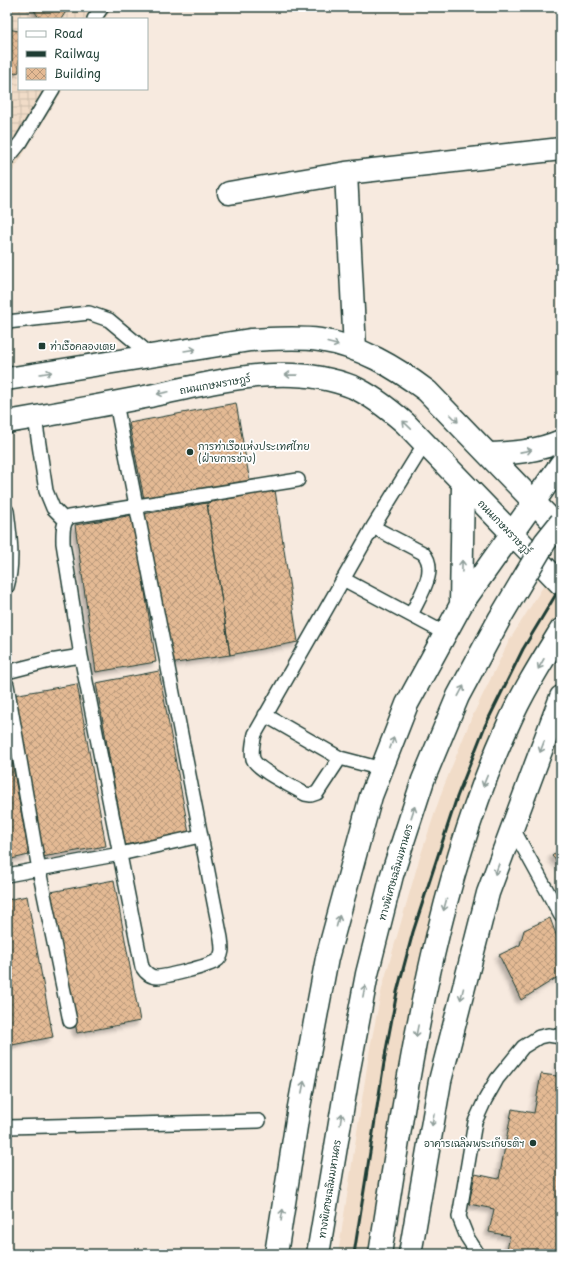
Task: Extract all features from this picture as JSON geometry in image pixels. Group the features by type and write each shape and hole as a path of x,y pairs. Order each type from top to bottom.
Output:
{"main road":[{"path":"229,193 346,173 561,149"},
{"path":"346,173 355,349"},
{"path":"7,379 250,340 287,338 321,340 355,349 404,374 427,391 490,454 561,530"},
{"name":"ถนนเกษมราษฎร์","path":"7,422 116,403 233,379 294,375 324,379 353,387 384,404 425,443 561,584"},
{"path":"490,454 515,453 545,448 561,442"},
{"path":"276,1254 299,1107 327,958 371,796 408,704 461,605 511,532 561,464"},
{"path":"461,605 463,484"},
{"name":"ทางพิเศษเฉลิมมหานคร","path":"318,1254 348,1069 368,974 392,875 423,780 458,696 500,618 545,542 561,522"},
{"path":"380,1254 412,1058 430,961 451,883 474,809 508,724 561,630"},
{"path":"410,1252 440,1081 488,893 561,697"}],"lane":[{"path":"95,18 102,7"},
{"path":"7,159 21,142 51,90"},
{"path":"7,322 89,313 109,320 152,356"},
{"path":"66,521 63,543 81,656 142,967 146,973 156,977 201,967 217,960 222,951 116,403"},
{"path":"35,418 46,491 53,508 66,521"},
{"path":"340,758 316,793 311,795 305,794 260,767 253,760 252,747 255,734 265,715 373,527 425,443"},
{"path":"66,521 76,515 298,480"},
{"path":"7,511 10,537 10,562 7,586"},
{"path":"373,527 423,553 428,558 430,566 428,578 411,615"},
{"path":"343,579 446,634"},
{"path":"7,672 50,661 81,656"},
{"path":"7,685 39,870 70,1021"},
{"path":"265,715 340,758 382,769"},
{"path":"512,828 561,916"},
{"path":"7,875 120,854 200,836"},
{"path":"478,1254 467,1237 459,1217 475,1122 497,1079 523,1047 539,1037 548,1035 561,1037"},
{"path":"7,1127 259,1121"}],"shaded area":[{"path":"7,7 112,7 106,18 18,18 18,90 62,90 13,171 7,173"},
{"path":"561,558 561,617 537,656 428,937 413,995 401,1053 370,1254 338,1254 370,1048 382,988 419,860 442,791 471,719 509,641"}],"building":[{"path":"34,7 67,7 67,10 62,18 39,18 35,12"},
{"path":"7,29 18,31 18,72 7,74"},
{"name":"การท่าเรือแห่งประเทศไทย (ฝ่ายการช่าง)","path":"236,403 250,482 144,499 129,423"},
{"path":"275,490 298,642 230,655 207,503"},
{"path":"207,503 230,655 169,664 143,514"},
{"path":"133,515 156,662 96,672 75,525"},
{"path":"159,671 189,833 125,845 96,683"},
{"path":"77,684 106,846 42,857 13,695"},
{"path":"7,734 29,855 7,860"},
{"path":"561,848 561,866 552,856"},
{"path":"114,880 140,1021 77,1033 51,892"},
{"path":"27,896 53,1037 7,1046 7,900"},
{"path":"550,918 561,948 561,975 521,1000 499,955 520,945 524,930"},
{"name":"อาคารเฉลิมพระเกียรติฯ","path":"560,1058 561,1254 506,1254 510,1236 489,1232 494,1209 469,1204 475,1174 499,1179 512,1109 534,1113 541,1074 557,1076"}],"railway":[{"path":"354,1254 386,1050 397,992 413,932 457,797 485,726 523,649 561,586"}],"place":[{"name":"ท่าเรือคลองเตย","path":"42,346"},
{"name":"การท่าเรือแห่งประเทศไทย (ฝ่ายการช่าง)","path":"190,452"},
{"name":"อาคารเฉลิมพระเกียรติฯ","path":"533,1143"}]}
